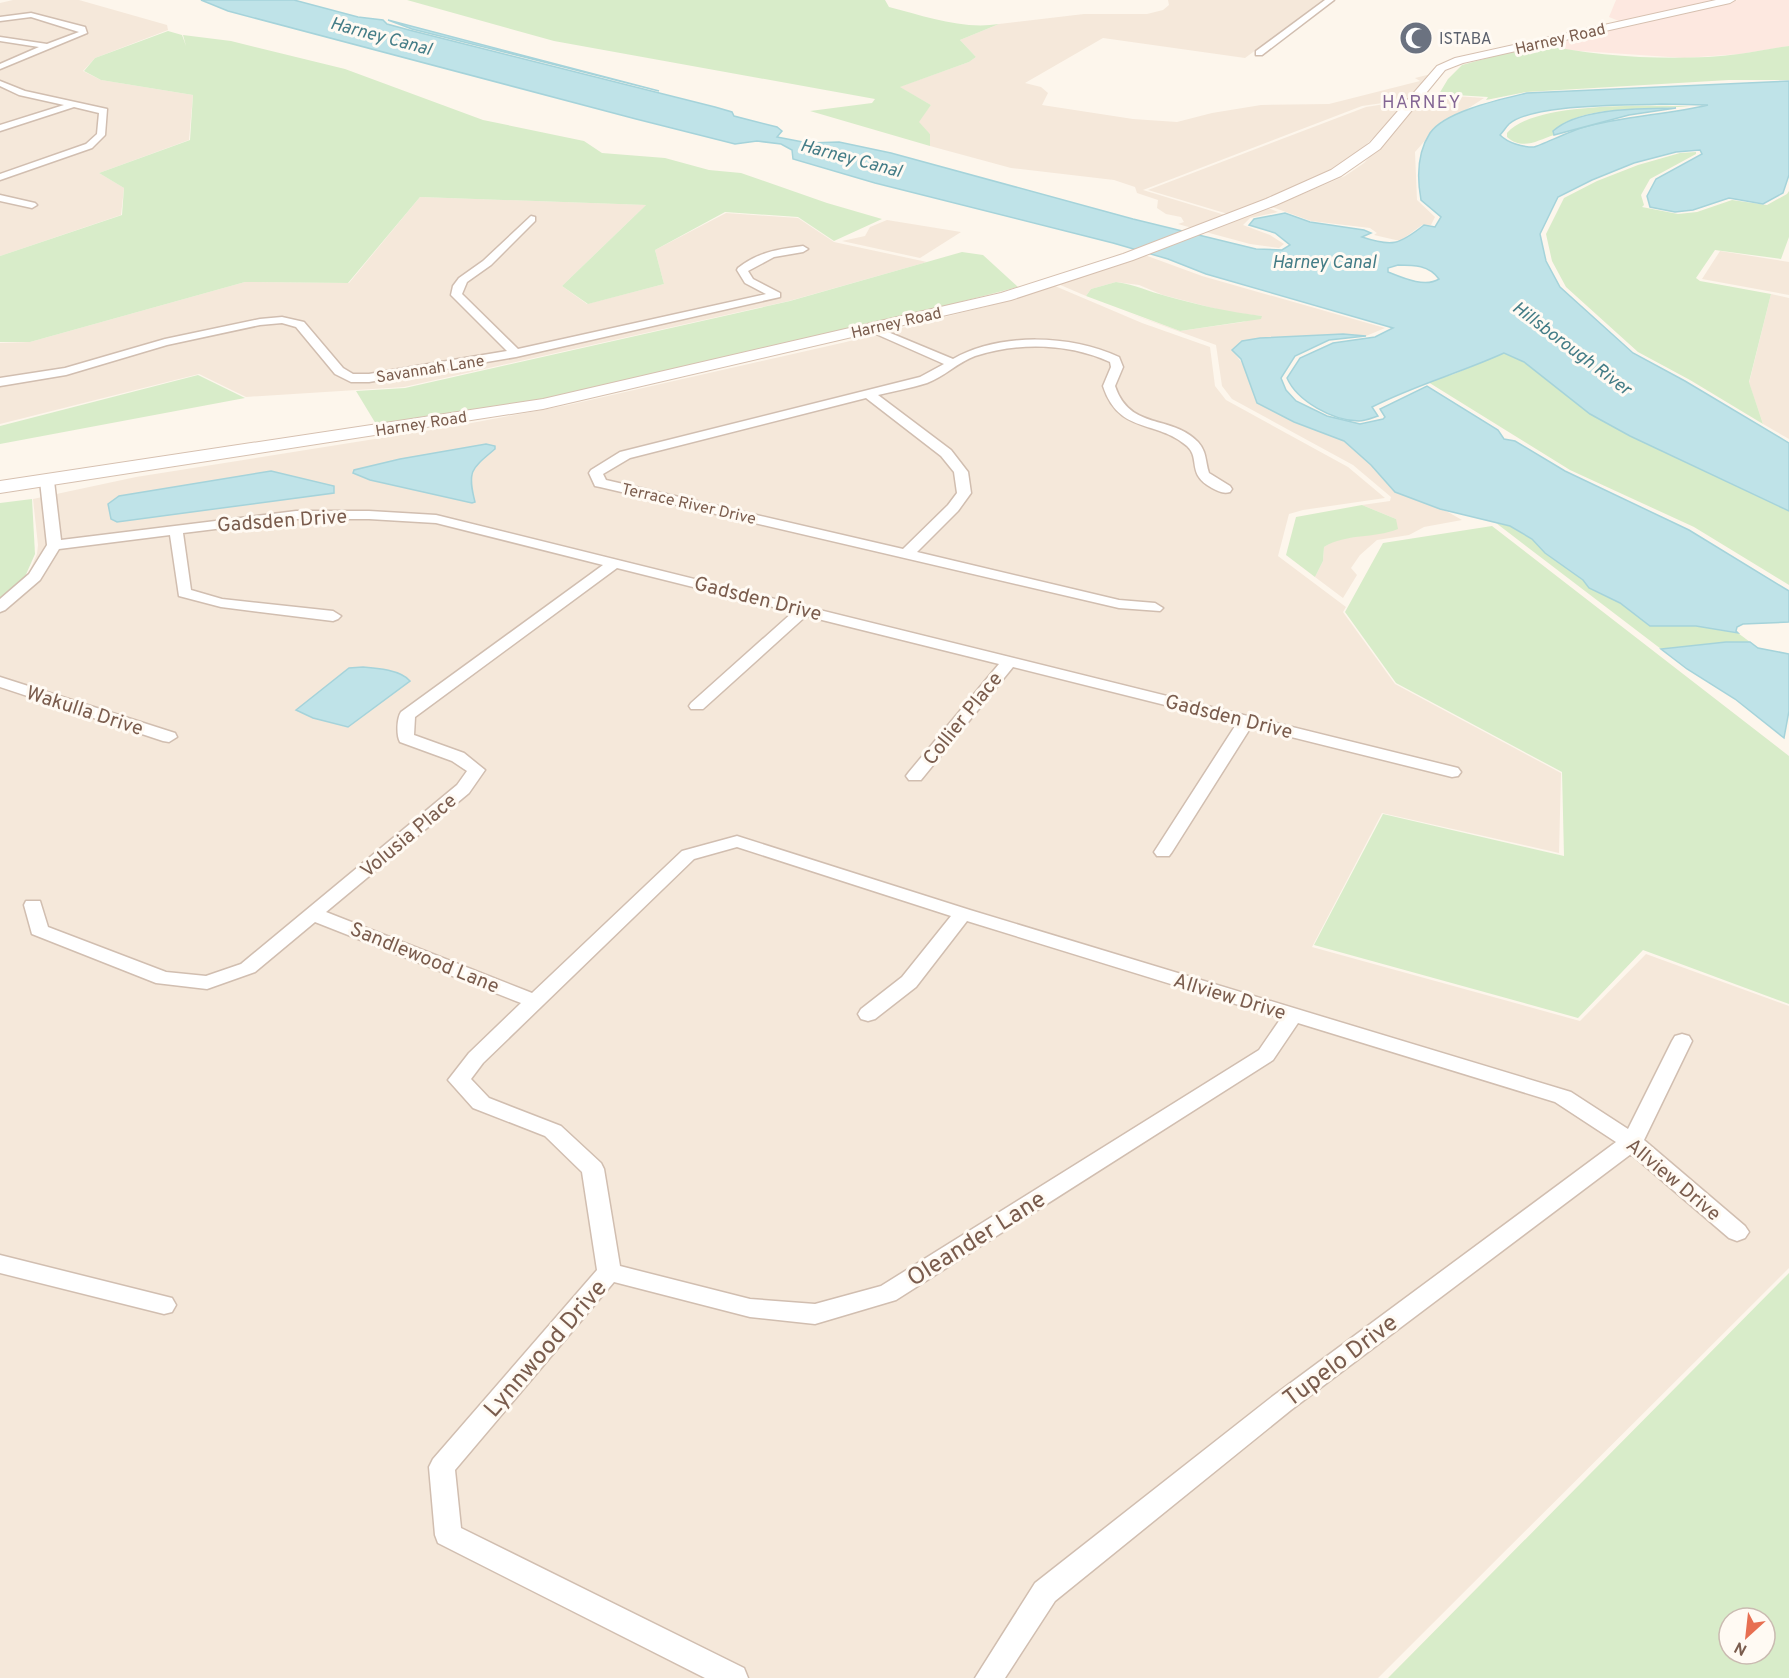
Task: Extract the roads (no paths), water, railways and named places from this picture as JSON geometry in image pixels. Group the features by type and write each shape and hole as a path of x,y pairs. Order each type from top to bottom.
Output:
{"street":[{"path":"1259,53 1330,0"},
{"name":"Harney Road","path":"0,486 47,482 543,404 1005,297 1128,257 1336,173 1375,146 1441,68 1459,60 1730,0"},
{"path":"0,20 32,15 82,29 83,33 78,37 48,46 0,67"},
{"path":"0,39 48,46"},
{"path":"0,83 22,93 104,111 101,135 89,146 0,177"},
{"path":"0,128 74,104"},
{"path":"0,198 32,205"},
{"path":"516,353 456,294 463,280 487,263 531,219"},
{"name":"Savannah Lane","path":"0,382 66,371 165,342 260,322 282,320 300,324 339,371 351,378 369,378 516,353 776,295 749,281 742,270 754,259 776,252 803,249"},
{"path":"871,328 953,363"},
{"name":"Terrace River Drive","path":"1155,608 1119,604 600,483 596,473 625,455 924,380 970,354 1020,344 1072,346 1098,352 1115,360 1117,367 1109,386 1114,401 1121,410 1137,420 1191,443 1200,454 1199,468 1204,476 1225,489"},
{"path":"870,395 946,453 962,472 964,493 953,508 907,554"},
{"path":"0,607 35,577 54,545 47,482"},
{"name":"Gadsden Drive","path":"54,545 296,516 369,515 436,519 1010,660 1452,772"},
{"path":"176,530 184,593 220,603 333,616"},
{"name":"Volusia Place","path":"33,904 39,930 163,978 207,983 248,968 463,789 476,770 458,757 406,738 407,715 616,562"},
{"path":"697,706 804,610"},
{"name":"Collier Place","path":"915,776 1010,660"},
{"name":"Wakulla Drive","path":"0,682 169,737"},
{"path":"1163,852 1247,721"},
{"name":"Allview Drive","path":"688,855 737,841 963,914 1563,1097 1632,1142 1737,1232"},
{"name":"Lynnwood Drive","path":"688,855 476,1058 459,1080 481,1103 553,1131 593,1169 609,1272 442,1467 448,1535 734,1678"},
{"name":"Sandlewood Lane","path":"313,914 536,1002"},
{"path":"868,1014 909,982 963,914"},
{"name":"Oleander Lane","path":"609,1272 750,1308 815,1314 888,1293 1266,1054 1293,1015"},
{"name":"Tupelo Drive","path":"989,1678 1045,1592 1282,1403 1632,1142 1682,1041"},
{"path":"1,1266 164,1305"}],"water":[{"path":"201,0 294,0 358,17 383,20 387,24 409,30 732,112 734,116 777,127 782,131 777,137 808,143 839,142 891,153 1133,219 1256,249 1282,250 1290,245 1275,233 1249,225 1254,219 1285,213 1310,222 1364,230 1371,233 1362,237 1388,243 1408,237 1424,225 1435,227 1441,217 1421,200 1420,157 1430,133 1437,125 1475,107 1527,93 1789,81 1789,175 1783,193 1763,204 1729,198 1693,210 1675,212 1650,207 1647,196 1656,179 1702,154 1700,150 1676,152 1634,163 1558,197 1540,234 1546,261 1560,287 1633,353 1789,443 1789,511 1630,436 1590,414 1524,362 1504,353 1372,407 1378,416 1359,421 1338,418 1307,402 1287,378 1300,358 1333,343 1375,337 1393,328 1206,274 1168,259 1113,243 875,183 793,159 792,150 781,144 757,141 735,144 228,11","holes":["1708,105 1597,124 1534,147 1516,144 1500,135 1509,124 1521,117 1539,112 1582,107","1398,265 1426,268 1439,279 1427,283 1388,272 1388,268"]},
{"path":"388,20 659,91 412,29"},
{"path":"1676,108 1629,115 1554,135 1553,131 1564,123 1594,113 1629,109"},
{"path":"1343,334 1366,336 1329,340 1295,356 1281,378 1286,390 1296,401 1327,416 1360,424 1383,419 1385,417 1380,409 1427,386 1498,430 1504,439 1515,441 1565,471 1689,530 1789,591 1789,622 1743,624 1737,627 1738,633 1696,626 1650,626 1620,603 1589,588 1583,580 1545,553 1532,539 1510,526 1440,509 1395,492 1371,465 1344,441 1294,422 1257,403 1241,359 1232,350 1242,341 1260,338"},
{"path":"486,444 495,446 495,449 473,471 471,483 475,502 472,503 370,480 353,473 354,470 400,459"},
{"path":"271,471 334,486 334,493 117,522 111,519 108,504 119,496"},
{"path":"1726,642 1750,642 1758,648 1789,654 1789,711 1784,738 1735,699 1687,669 1661,649"},
{"path":"363,667 395,672 410,681 348,727 313,718 296,710 349,668"}],"place":[{"name":"ISTABA","path":"1416,38"}],"district":[{"name":"HARNEY","path":"1422,102"}],"water label":[{"name":"Harney Canal","path":"381,36"},
{"name":"Harney Canal","path":"851,158"},
{"name":"Harney Canal","path":"1324,262"},
{"name":"Hillsborough River","path":"1572,348"}]}
